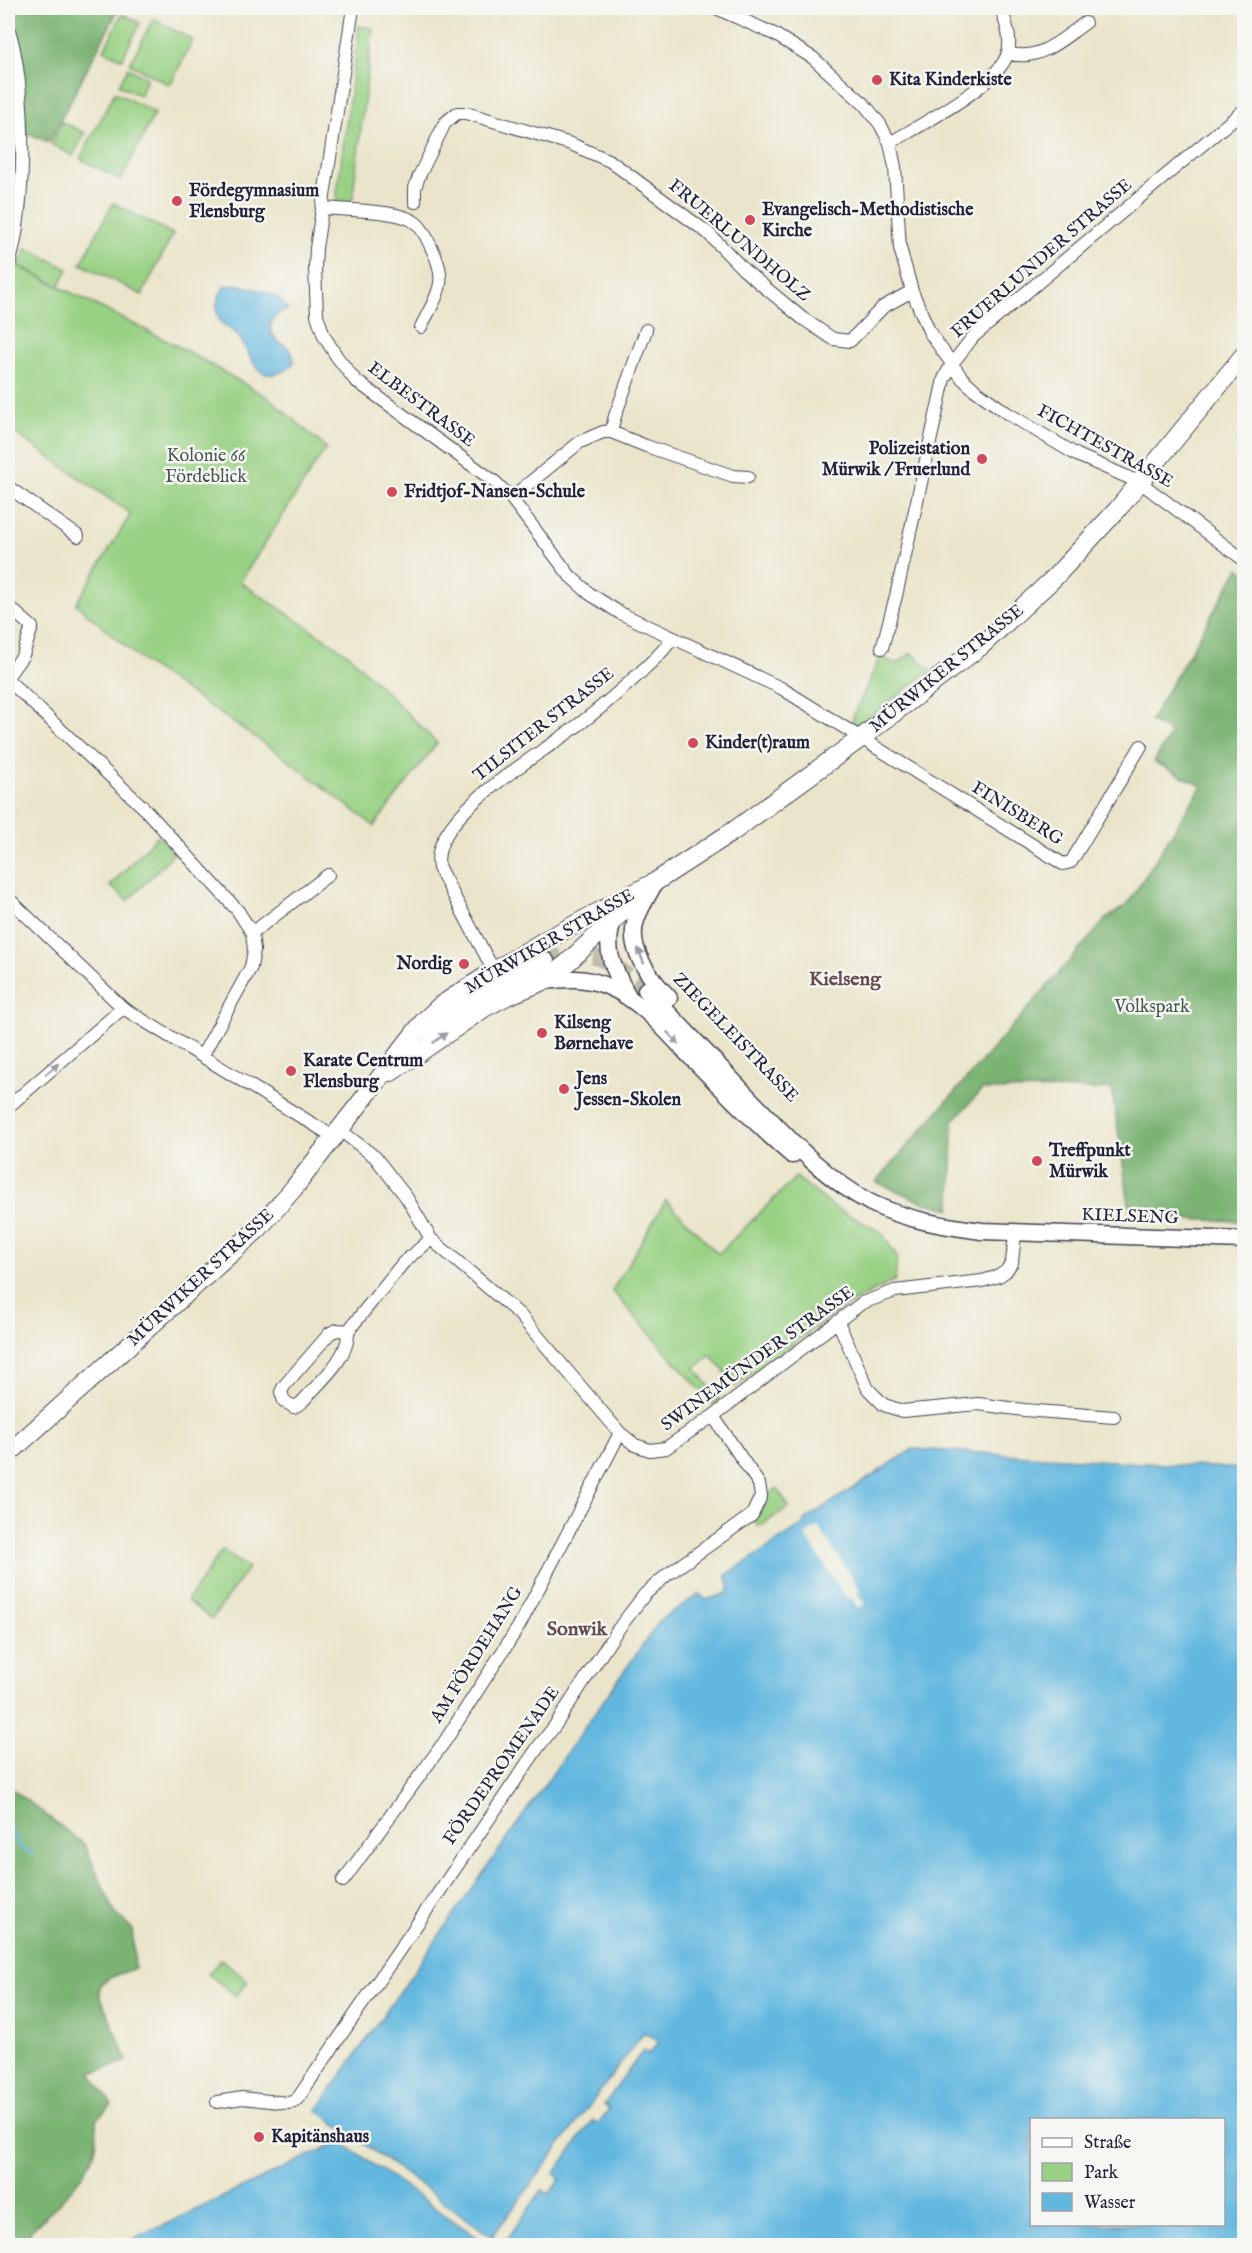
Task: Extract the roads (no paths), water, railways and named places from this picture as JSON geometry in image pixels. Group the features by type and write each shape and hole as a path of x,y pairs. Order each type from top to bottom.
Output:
{"main road":[{"name":"MÜRWIKER STRASSE","path":"8,1454 259,1228 287,1196 411,1038 440,1006 544,941 647,887 735,830 861,738 982,645 1054,578 1141,483 1245,356"},
{"name":"MÜRWIKER STRASSE","path":"375,1084 484,1008 544,981 566,964 647,887"}],"street":[{"name":"ELBESTRASSE","path":"354,8 322,208 315,268 317,315 324,336 336,357 355,380 495,482 511,498 556,560 590,594 620,614 672,638"},
{"path":"716,8 774,34 823,65 864,104 890,143 949,107 995,75 1008,53 1009,42 1001,8"},
{"path":"1008,53 1031,56 1047,50 1085,22"},
{"path":"8,27 15,57 22,138 18,217 8,267"},
{"name":"FRUERLUNDER STRASSE","path":"882,648 899,585 944,379 951,365 973,337 1245,110"},
{"name":"FRUERLUNDHOLZ","path":"415,202 415,188 419,176 445,123 457,113 466,113 571,144 609,161 692,220 772,294 833,339 850,341 883,307 912,291"},
{"name":"FICHTESTRASSE","path":"890,143 895,167 900,248 912,291 930,333 951,365 975,390 1007,413 1077,455 1141,483 1245,560"},
{"path":"322,208 402,216 419,226 440,264 442,275 436,298 421,327"},
{"path":"611,432 646,330"},
{"path":"511,498 580,442 592,436 611,432 733,476 748,477"},
{"path":"8,487 78,536"},
{"path":"8,606 32,627 23,655 8,678 143,807 238,911 252,933 254,950 251,967 202,1056"},
{"path":"672,638 781,688 861,738"},
{"name":"TILSITER STRASSE","path":"494,971 439,868 437,859 442,841 462,815 501,779 591,715 662,653 672,638"},
{"name":"FINISBERG","path":"861,738 1064,864 1071,862 1141,746"},
{"path":"252,933 328,875"},
{"name":"ZIEGELEISTRASSE","path":"647,887 635,921 634,937 641,961 657,986 865,1199"},
{"name":"SWINEMÜNDER STRASSE","path":"8,897 123,1008 375,1157 407,1198 431,1239 519,1314 620,1433 635,1446 650,1450 666,1448 713,1416 862,1303 895,1291 982,1281 999,1276 1012,1262 1015,1234"},
{"name":"ZIEGELEISTRASSE","path":"613,921 608,937 609,951 617,975 630,998"},
{"path":"411,1038 494,987 546,961"},
{"name":"ZIEGELEISTRASSE","path":"544,981 582,978 607,986 630,998 653,1017 766,1133 831,1183 912,1219 948,1227 1015,1234"},
{"name":"ZIEGELEISTRASSE","path":"646,990 798,1148 833,1177 865,1199"},
{"path":"8,1107 123,1008"},
{"name":"KIELSENG","path":"1015,1234 1245,1240"},
{"path":"348,1331 338,1330 324,1339 284,1386 281,1396 284,1401 294,1407 301,1403 342,1356 349,1340 348,1331 403,1263 431,1239"},
{"path":"838,1322 868,1389 876,1399 893,1409 912,1411 978,1404 1114,1417"},
{"name":"FÖRDEPROMENADE","path":"217,2102 242,2098 287,2103 294,2102 298,2098 452,1871 554,1727 616,1632 645,1594 668,1574 752,1515 761,1496 759,1484 713,1416"},
{"name":"AM FÖRDEHANG","path":"343,1881 445,1741 519,1626 620,1433"}],"water":[{"path":"238,285 273,295 288,310 276,316 270,328 276,340 292,353 294,362 286,370 271,374 258,369 238,336 220,319 217,305 222,290 225,286"},
{"path":"913,1449 1244,1469 1244,2245 503,2245 542,2190 550,2194 560,2178 554,2174 593,2120 598,2124 609,2109 604,2105 643,2050 650,2054 658,2041 644,2032 492,2237 317,2110 660,1620 699,1594 709,1598 728,1593 730,1587 726,1575 805,1524 803,1521"},
{"path":"340,2141 488,2245 122,2245"}],"waterway":[{"path":"8,1826 22,1849 32,1854"}],"tunnel":[{"path":"546,961 561,956 588,955 612,964 646,990"}],"place":[{"name":"Kita Kinderkiste","path":"877,80"},
{"name":"Fördegymnasium Flensburg","path":"177,201"},
{"name":"Evangelisch-Methodistische Kirche","path":"750,220"},
{"name":"Polizeistation Mürwik / Fruerlund","path":"982,459"},
{"name":"Fridtjof-Nansen-Schule","path":"392,492"},
{"name":"Kinder(t)raum","path":"693,743"},
{"name":"Nordig","path":"464,964"},
{"name":"Kilseng Børnehave","path":"542,1033"},
{"name":"Karate Centrum Flensburg","path":"291,1071"},
{"name":"Jens Jessen-Skolen","path":"564,1089"},
{"name":"Treffpunkt Mürwik","path":"1037,1161"},
{"name":"Kapitänshaus","path":"259,2137"}],"district":[{"name":"Kielseng","path":"845,979"},
{"name":"Sonwik","path":"577,1629"}],"park label":[{"name":"Kolonie 66 Fördeblick","path":"206,466"},
{"name":"Volkspark","path":"1152,1007"}]}
